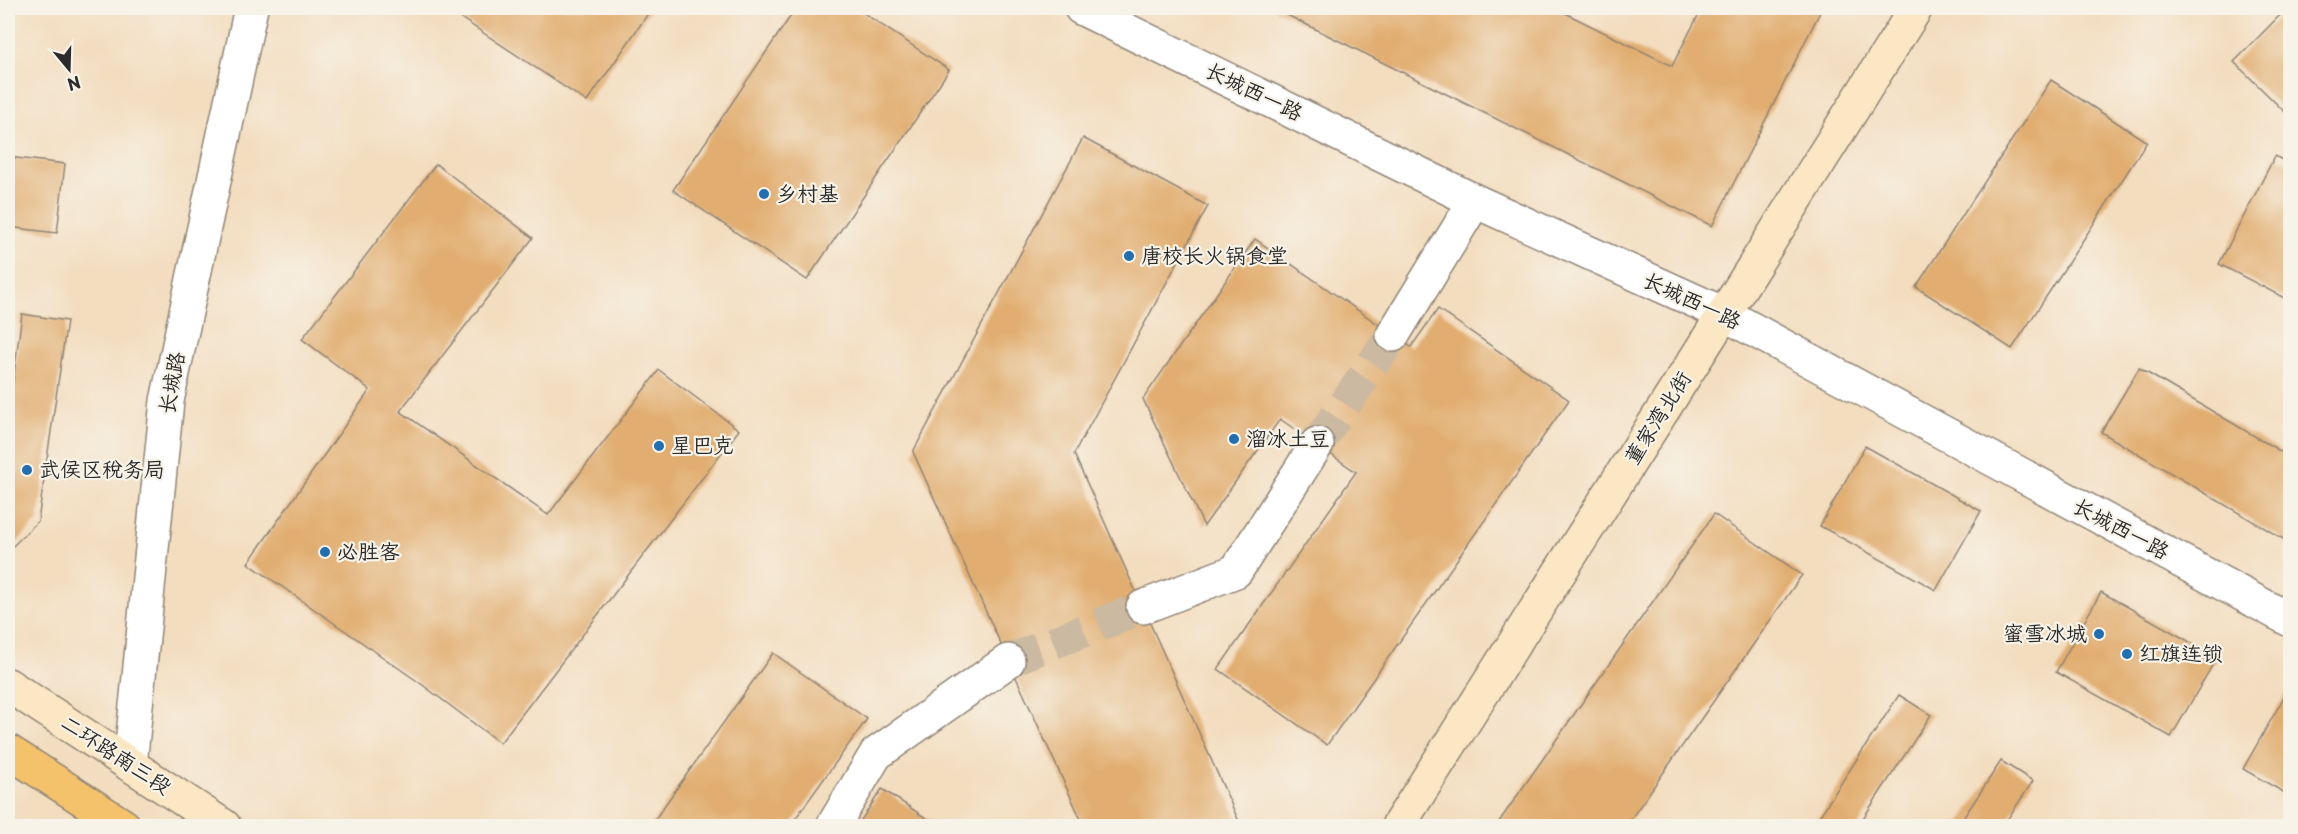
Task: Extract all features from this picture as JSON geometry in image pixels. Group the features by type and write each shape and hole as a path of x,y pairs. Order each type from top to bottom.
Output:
{"highway":[{"path":"8,751 124,826"}],"street":[{"name":"长城路","path":"130,765 166,401 251,8"},
{"name":"长城西一路","path":"1081,8 1475,201 1724,314 2290,620"},
{"name":"董家湾北街","path":"1398,826 1916,8"},
{"path":"1393,335 1475,201"},
{"path":"1143,607 1236,571 1317,444"},
{"path":"833,826 876,754 1008,661"},
{"name":"二环路南三段","path":"8,685 224,826"}],"building":[{"path":"446,8 652,8 587,102"},
{"path":"796,8 856,8 949,70 807,280 673,190"},
{"path":"1273,8 1555,8 1672,66 1702,8 1822,8 1712,226"},
{"path":"2287,8 2290,8 2290,117 2234,62"},
{"path":"2051,80 2147,142 2012,349 1916,287"},
{"path":"1083,138 1208,206 1074,454 1241,826 1084,826 913,452"},
{"path":"2275,156 2290,164 2290,301 2219,264"},
{"path":"8,157 65,164 57,233 8,227"},
{"path":"436,164 533,238 400,411 548,515 659,370 739,430 500,743 420,683 248,563 370,390 302,339"},
{"path":"1255,239 1411,347 1438,309 1569,400 1327,745 1218,669 1356,472 1280,419 1204,526 1143,399"},
{"name":"武侯区税务局","path":"22,314 67,321 38,521 8,551 8,419"},
{"path":"2139,368 2290,457 2290,543 2101,432"},
{"path":"1865,446 1981,511 1936,590 1820,526"},
{"path":"1714,514 1802,575 1626,826 1496,826"},
{"path":"2101,592 2217,657 2171,737 2056,672"},
{"path":"773,653 867,719 790,826 650,826"},
{"path":"2288,690 2290,691 2290,796 2243,769"},
{"path":"1899,695 1931,715 1858,826 1813,826"},
{"path":"2001,761 2033,781 2003,826 1958,826"},
{"path":"882,789 938,826 857,826"}],"tunnel":[{"path":"1317,444 1393,335"},
{"path":"1008,661 1143,607"}],"place":[{"name":"乡村基","path":"764,194"},
{"name":"唐校长火锅食堂","path":"1129,256"},
{"name":"溜冰土豆","path":"1234,439"},
{"name":"星巴克","path":"659,446"},
{"name":"武侯区税务局","path":"27,470"},
{"name":"必胜客","path":"325,552"},
{"name":"蜜雪冰城","path":"2099,634"},
{"name":"红旗连锁","path":"2127,654"}]}
